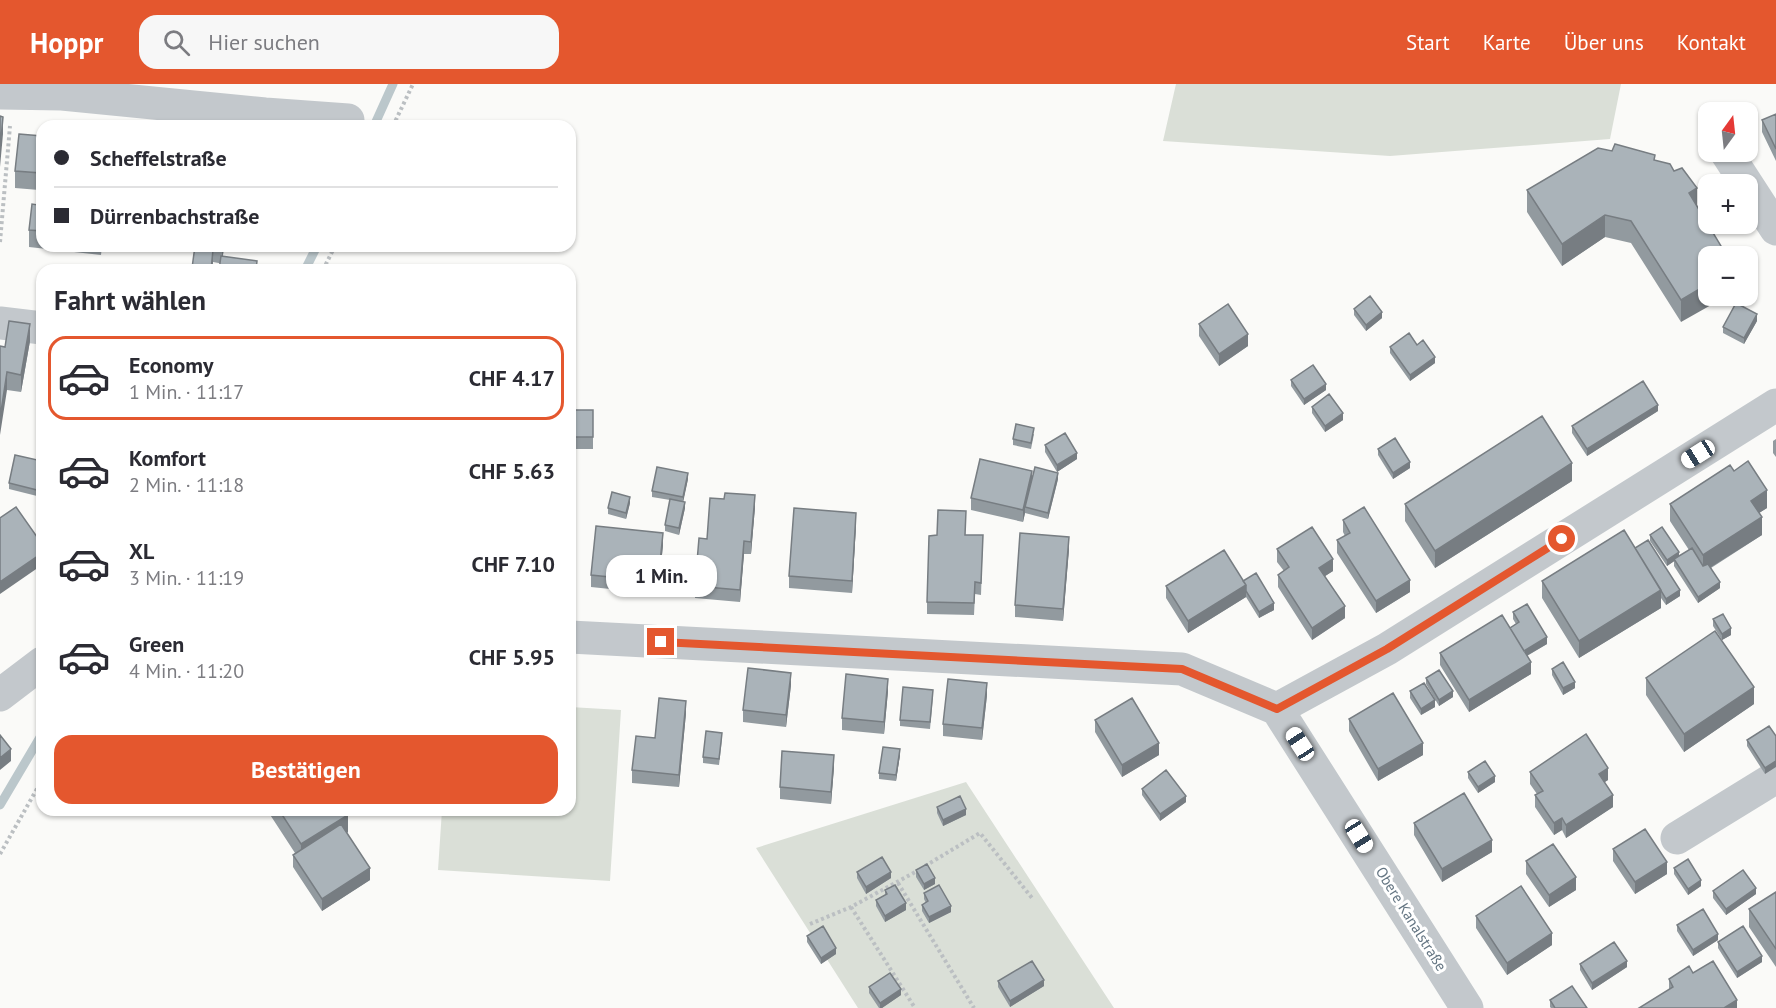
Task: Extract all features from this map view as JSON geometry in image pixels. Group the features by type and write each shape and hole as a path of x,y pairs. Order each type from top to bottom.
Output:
{"street":[{"path":"6,93 64,89 265,114 348,120"},
{"path":"1732,162 1776,229"},
{"path":"0,323 36,327"},
{"path":"576,637 1182,669 1277,709 1387,649 1776,405"},
{"path":"0,695 36,668"},
{"name":"Obere Kanalstraße","path":"1277,709 1467,1008"},
{"path":"1677,838 1776,777"}],"path":[{"path":"396,120 413,84"},
{"path":"0,242 6,93"},
{"path":"0,854 36,791"},
{"path":"810,924 851,907 898,883 980,833 1032,898"},
{"path":"898,883 974,1008"},
{"path":"851,907 915,1008"}],"shaded area":[{"path":"1176,84 1621,84 1610,139 1390,156 1163,141"},
{"path":"576,707 621,710 610,881 438,870 442,816 576,816"},
{"path":"966,782 1114,1008 858,1008 756,848"}],"building":[{"path":"1776,114 1776,149 1762,120"},
{"path":"0,116 3,117 0,149"},
{"path":"19,134 36,135 36,173 15,171"},
{"path":"1615,144 1655,155 1654,160 1670,164 1674,171 1682,168 1697,188 1689,193 1698,208 1698,234 1714,234 1721,246 1698,246 1698,290 1681,300 1631,221 1605,215 1562,244 1527,190 1598,148 1612,151"},
{"path":"32,204 36,205 36,231 29,230"},
{"path":"194,252 213,252 212,264 193,264"},
{"path":"221,256 257,261 257,264 220,264"},
{"path":"1370,296 1382,312 1366,325 1354,309"},
{"path":"1228,304 1248,334 1219,354 1199,324"},
{"path":"1734,306 1742,306 1757,314 1744,338 1723,327"},
{"path":"9,321 30,324 21,375 7,372 0,418 0,346 5,347"},
{"path":"1409,333 1417,345 1423,340 1435,357 1410,375 1390,347"},
{"path":"1313,365 1326,384 1304,399 1291,380"},
{"path":"1643,381 1658,405 1587,449 1572,426"},
{"path":"1329,394 1343,413 1325,426 1312,407"},
{"path":"576,410 593,410 593,437 576,437"},
{"path":"1542,416 1572,463 1435,551 1405,504"},
{"path":"1016,424 1034,428 1031,443 1013,439"},
{"path":"1065,433 1077,453 1057,465 1045,445"},
{"path":"1395,438 1410,462 1393,473 1378,449"},
{"path":"15,455 36,460 36,490 9,483"},
{"path":"980,459 1032,471 1023,510 971,498"},
{"path":"1748,461 1767,490 1751,501 1762,517 1703,555 1670,504 1730,465 1734,471"},
{"path":"657,467 688,473 683,497 652,491"},
{"path":"1035,467 1058,473 1048,513 1025,507"},
{"path":"612,492 630,497 626,513 608,508"},
{"path":"725,493 755,495 751,542 744,541 740,590 695,586 699,538 707,539 710,498 724,499"},
{"path":"670,499 685,502 679,528 665,525"},
{"path":"16,507 36,535 36,557 0,582 0,518"},
{"path":"1364,507 1410,580 1376,601 1337,540 1350,533 1343,520"},
{"path":"794,508 856,513 852,581 789,576"},
{"path":"938,510 966,511 965,535 983,535 981,583 975,582 974,603 927,602 929,536 937,535"},
{"path":"596,526 663,533 658,582 591,575"},
{"path":"1312,527 1333,559 1319,568 1345,606 1312,628 1278,575 1289,567 1277,549"},
{"path":"1662,527 1679,552 1667,560 1650,535"},
{"path":"1624,530 1661,590 1579,641 1542,581"},
{"path":"1020,533 1069,537 1063,609 1015,605"},
{"path":"1648,540 1680,590 1666,599 1635,548"},
{"path":"1692,548 1703,566 1708,564 1720,582 1698,597 1674,559"},
{"path":"1224,550 1246,585 1188,621 1166,586"},
{"path":"1256,573 1274,603 1259,612 1246,591 1243,581"},
{"path":"1527,604 1547,637 1524,651 1510,628 1519,622 1513,612"},
{"path":"1723,614 1731,628 1722,634 1713,619"},
{"path":"1502,615 1531,662 1469,700 1440,653"},
{"path":"1715,631 1754,687 1684,734 1646,678"},
{"path":"1563,662 1575,682 1563,688 1552,669"},
{"path":"748,668 791,673 786,715 743,710"},
{"path":"1439,670 1453,691 1439,700 1426,678"},
{"path":"846,674 888,679 884,722 842,718"},
{"path":"948,679 987,683 982,728 943,724"},
{"path":"1424,683 1435,700 1421,709 1410,691"},
{"path":"903,687 933,690 930,722 900,720"},
{"path":"1393,693 1423,743 1378,769 1349,719"},
{"path":"659,698 686,701 679,775 632,770 636,736 655,738"},
{"path":"1132,698 1159,743 1122,765 1095,720"},
{"path":"1769,726 1776,736 1776,761 1765,768 1747,740"},
{"path":"706,731 722,733 719,759 703,757"},
{"path":"1586,734 1608,768 1599,774 1613,795 1566,825 1562,818 1554,823 1535,795 1543,791 1530,772"},
{"path":"0,735 11,749 0,758"},
{"path":"883,747 900,749 896,775 879,773"},
{"path":"782,751 834,755 831,792 780,787"},
{"path":"1485,761 1495,776 1478,787 1468,772"},
{"path":"1166,770 1186,796 1160,814 1142,789"},
{"path":"1464,793 1492,840 1442,869 1414,823"},
{"path":"960,796 966,809 943,820 937,807"},
{"path":"283,816 346,816 301,844"},
{"path":"341,824 370,868 322,899 293,855"},
{"path":"1645,829 1667,862 1635,882 1613,849"},
{"path":"1553,844 1576,877 1549,895 1526,861"},
{"path":"882,857 891,872 866,887 857,872"},
{"path":"1688,859 1701,880 1688,889 1674,868"},
{"path":"927,864 935,878 924,884 916,870"},
{"path":"1743,870 1756,888 1726,909 1713,891"},
{"path":"895,885 906,903 885,916 876,900 887,894 885,890"},
{"path":"939,885 951,906 929,917 922,905 928,901 924,893"},
{"path":"1521,886 1552,933 1507,963 1476,916"},
{"path":"1776,892 1776,949 1749,909"},
{"path":"1703,909 1718,934 1693,950 1677,925"},
{"path":"823,926 836,948 821,958 807,936"},
{"path":"1743,926 1762,956 1737,972 1718,942"},
{"path":"1614,942 1627,961 1592,983 1580,964"},
{"path":"1032,961 1044,980 1010,1001 998,981"},
{"path":"1713,961 1737,1000 1724,1008 1639,1008 1673,987 1669,979 1689,966 1693,973"},
{"path":"890,973 901,989 880,1003 869,987"},
{"path":"1572,986 1587,1008 1555,1008 1550,1000"}],"waterway":[{"path":"377,120 393,84"},
{"path":"308,264 314,252"},
{"path":"0,805 36,744"}],"route":[{"path":"661,642 1182,669 1277,709 1387,649 1562,539"}]}
